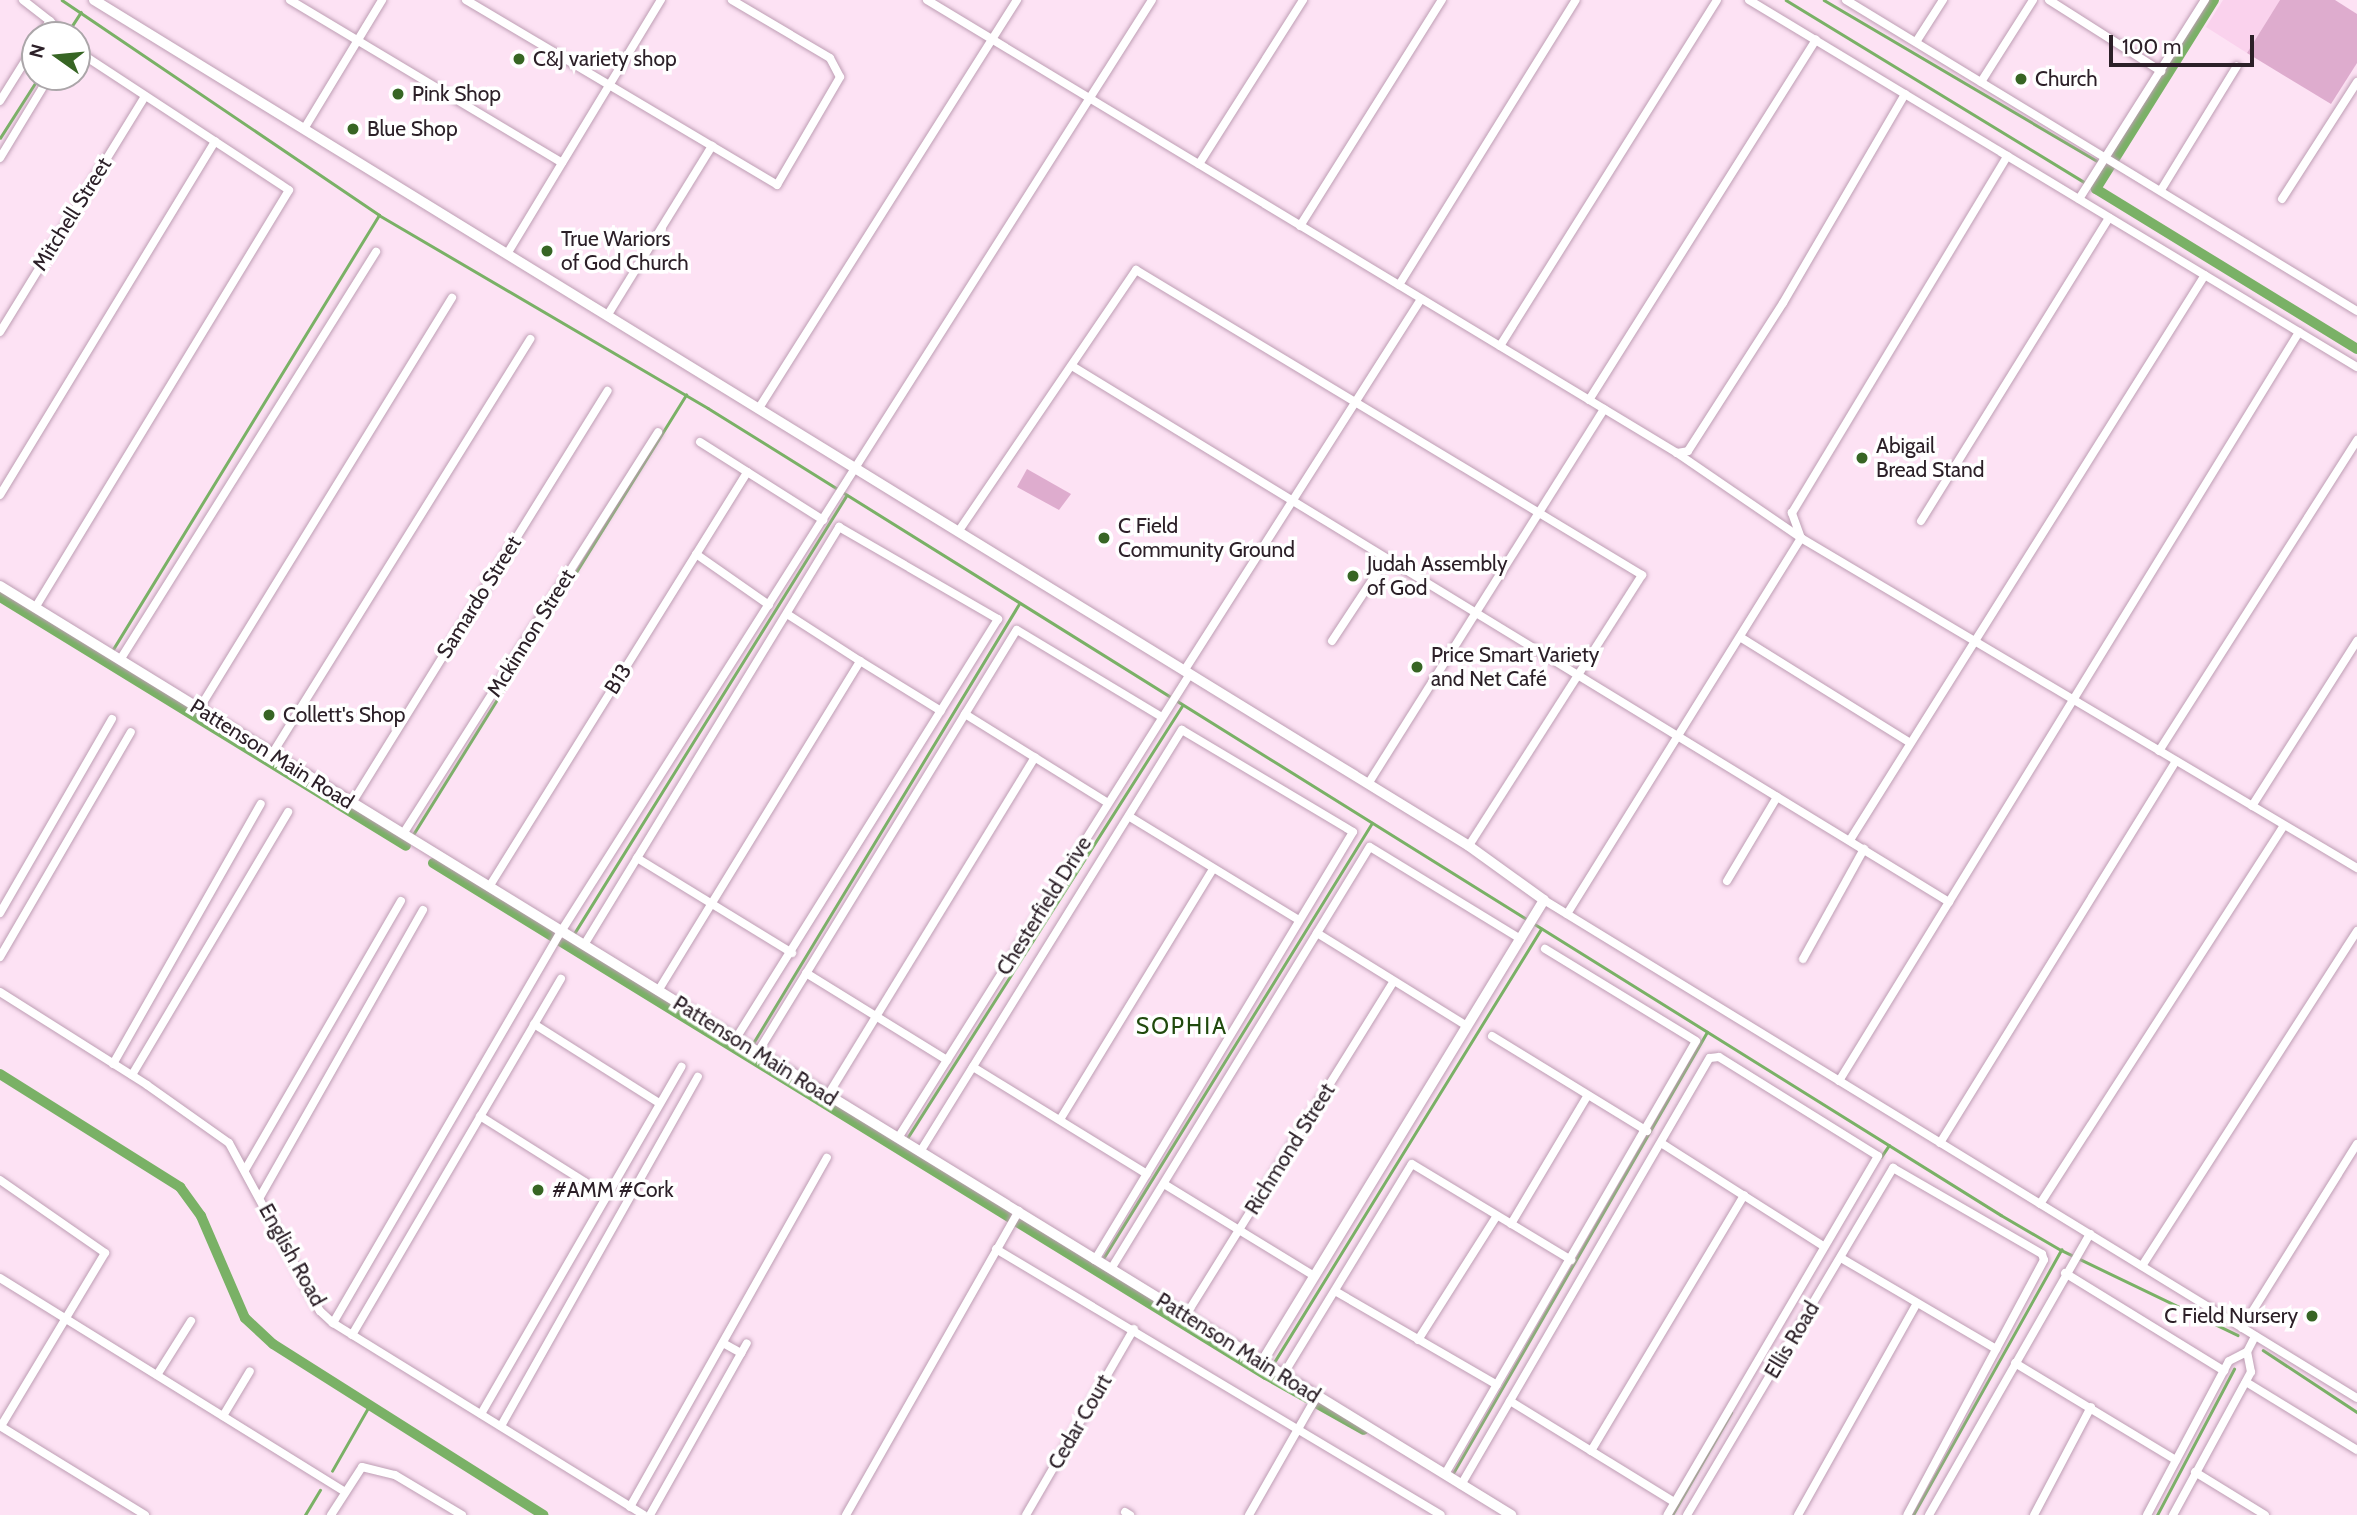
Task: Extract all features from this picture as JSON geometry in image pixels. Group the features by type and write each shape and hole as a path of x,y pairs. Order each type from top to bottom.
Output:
{"street":[{"path":"23,0 49,20"},
{"path":"94,0 1469,846 1544,900 2357,1398"},
{"path":"290,0 562,163"},
{"path":"304,129 382,0"},
{"path":"466,0 777,185 840,77 830,58 732,0"},
{"path":"507,254 661,0"},
{"path":"927,0 1676,453 1801,538 2284,826 2356,864"},
{"path":"759,408 1017,0"},
{"path":"333,1323 554,942 857,469 1152,0"},
{"path":"1199,164 1303,0"},
{"path":"1300,226 1442,0"},
{"path":"1399,285 1576,0"},
{"path":"1500,346 1717,0"},
{"path":"1749,0 2357,367"},
{"path":"1846,0 2106,155 2357,311"},
{"path":"1916,42 1943,0"},
{"path":"1981,82 2033,0"},
{"path":"2049,0 2161,71"},
{"path":"2079,199 2205,0"},
{"path":"1589,400 1816,40"},
{"path":"35,608 289,190 91,60"},
{"path":"2161,190 2237,66"},
{"path":"0,101 21,67"},
{"path":"2282,200 2357,82"},
{"path":"0,158 41,91"},
{"path":"1676,453 1688,451 1776,314 1905,94"},
{"name":"Mitchell Street","path":"0,332 145,96"},
{"path":"0,495 215,141"},
{"path":"607,316 712,146"},
{"path":"1801,538 1792,513 2007,156"},
{"path":"1922,521 2109,218"},
{"path":"120,660 376,252"},
{"path":"958,532 1136,270 1642,575 1580,678 1469,846"},
{"path":"1850,840 2205,275"},
{"path":"199,709 452,297"},
{"name":"Chesterfield Drive","path":"898,1138 1421,299"},
{"path":"1839,1081 2299,332"},
{"path":"272,754 530,339"},
{"path":"1072,366 1294,500 1474,615 1949,902"},
{"name":"Samardo Street","path":"352,803 607,391"},
{"path":"1368,784 1604,409"},
{"name":"Mckinnon Street","path":"403,835 658,432"},
{"path":"2159,751 2357,440"},
{"path":"700,442 823,520"},
{"name":"B13","path":"489,887 747,472"},
{"path":"581,944 637,858 839,527 998,619 738,1040"},
{"path":"1567,914 1681,738 1801,538"},
{"path":"696,554 769,605"},
{"path":"1332,641 1385,559"},
{"name":"Pattenson Main Road","path":"0,586 898,1138 1017,1214 1186,1315 1316,1398 1511,1515"},
{"path":"787,614 941,710"},
{"path":"756,1051 1017,630 1162,717"},
{"path":"1740,637 1910,743"},
{"path":"2252,806 2357,641"},
{"path":"658,991 860,661"},
{"path":"965,714 1108,803"},
{"path":"0,913 112,719"},
{"name":"Chesterfield Drive","path":"920,1152 1182,730 1353,832 1299,920"},
{"path":"0,957 131,732"},
{"path":"828,1095 1035,757"},
{"path":"1940,1143 2176,761"},
{"path":"1727,880 1777,797"},
{"path":"113,1064 261,804"},
{"path":"132,1075 288,812"},
{"path":"1095,1260 1299,920 1130,817"},
{"path":"2040,1204 2284,826"},
{"path":"1111,1269 1370,847 1522,938"},
{"path":"1803,959 1864,849"},
{"path":"637,858 792,953"},
{"path":"1061,1118 1213,869"},
{"path":"1262,1362 1544,900"},
{"path":"245,1170 401,901"},
{"path":"260,1197 423,910"},
{"path":"2141,1266 2357,931"},
{"path":"1317,933 1467,1026"},
{"path":"1452,1479 1497,1385 1647,1131 1696,1041 1545,949"},
{"path":"806,973 947,1060"},
{"path":"352,1335 561,979"},
{"name":"Richmond Street","path":"1186,1315 1393,982"},
{"name":"English Road","path":"0,992 211,1126 229,1143 320,1311 333,1323 644,1515"},
{"path":"534,1024 659,1103"},
{"path":"1492,1036 1586,1098 1647,1131"},
{"path":"1452,1479 1510,1401 1710,1058 1718,1057 1878,1156 1822,1245 1667,1515"},
{"path":"481,1414 604,1194 681,1067"},
{"path":"973,1067 1061,1118 1147,1174"},
{"path":"501,1426 698,1077"},
{"path":"1511,1224 1586,1098"},
{"path":"480,1116 604,1194"},
{"path":"1661,1143 1822,1245"},
{"path":"2242,1328 2357,1144"},
{"path":"631,1507 827,1158"},
{"path":"1283,1375 1412,1164 1571,1260"},
{"name":"Ellis Road","path":"1691,1514 1841,1258 1889,1170 1896,1169 2042,1254 2043,1264 1996,1349"},
{"path":"0,1180 105,1253 67,1320 0,1426 145,1515"},
{"path":"1164,1184 1314,1276"},
{"path":"1591,1451 1744,1195"},
{"path":"846,1515 1017,1214"},
{"path":"1418,1340 1496,1217"},
{"path":"1929,1515 2089,1236"},
{"path":"996,1249 1134,1329 1441,1515"},
{"path":"1841,1258 1996,1349 1907,1515"},
{"path":"2068,1269 2224,1371"},
{"path":"0,1278 344,1492"},
{"path":"1335,1291 1497,1385"},
{"path":"1798,1515 1917,1303"},
{"path":"158,1375 191,1321"},
{"name":"Cedar Court","path":"1026,1515 1134,1329"},
{"path":"2147,1515 2229,1361 2247,1352 2255,1336"},
{"path":"723,1343 741,1353"},
{"path":"650,1515 747,1343"},
{"path":"2173,1515 2251,1373 2247,1352"},
{"path":"2015,1363 2176,1460"},
{"path":"223,1416 250,1371"},
{"path":"2246,1382 2357,1450"},
{"path":"1249,1515 1316,1398"},
{"path":"1510,1401 1674,1502"},
{"path":"2034,1515 2091,1407"},
{"path":"331,1515 362,1467 370,1467 395,1475 462,1515"},
{"path":"2196,1472 2265,1515"}],"shaded area":[{"path":"2223,0 2280,0 2247,53 2206,27"},
{"path":"2280,0 2335,0 2357,14 2357,63 2331,104 2247,53"},
{"path":"1027,469 1071,494 1059,510 1017,487"}],"waterway":[{"path":"62,0 379,215 708,408 2001,1215 2061,1250 2238,1335"},
{"path":"1786,0 2096,189"},
{"path":"1824,0 2109,168"},
{"path":"2214,0 2096,189 2357,349"},
{"path":"75,21 81,12"},
{"path":"0,138 30,91"},
{"path":"112,651 379,215"},
{"path":"406,846 686,395"},
{"path":"567,945 846,496"},
{"path":"0,597 406,846"},
{"path":"752,1045 1019,604"},
{"path":"906,1140 1182,706"},
{"path":"1096,1270 1372,823"},
{"path":"433,863 1266,1375 1364,1430"},
{"path":"1273,1364 1541,929"},
{"path":"1452,1475 1707,1032"},
{"path":"0,1074 180,1187 201,1216 245,1318 273,1344 543,1515"},
{"path":"1881,1157 1889,1145"},
{"path":"1913,1515 2061,1250"},
{"path":"2263,1350 2357,1412"},
{"path":"2157,1515 2234,1369"},
{"path":"332,1471 368,1408"},
{"path":"1672,1515 1731,1413"},
{"path":"305,1515 320,1490"}],"place":[{"name":"C&J variety shop","path":"519,59"},
{"name":"Church","path":"2021,79"},
{"name":"Pink Shop","path":"398,94"},
{"name":"Blue Shop","path":"353,129"},
{"name":"True Wariors of God Church","path":"547,251"},
{"name":"Abigail Bread Stand","path":"1862,458"},
{"name":"C Field Community Ground","path":"1104,538"},
{"name":"Judah Assembly of God","path":"1353,576"},
{"name":"Price Smart Variety and Net Café","path":"1417,667"},
{"name":"Collett's Shop","path":"269,715"},
{"name":"#AMM #Cork","path":"538,1190"},
{"name":"C Field Nursery","path":"2312,1316"}],"district":[{"name":"SOPHIA","path":"1182,1026"}]}
